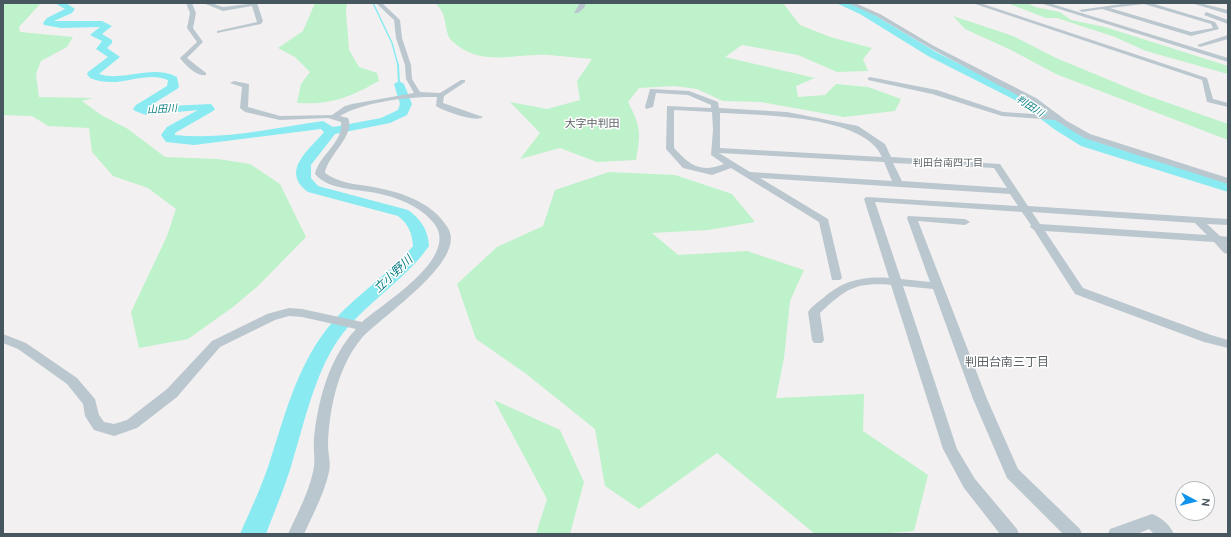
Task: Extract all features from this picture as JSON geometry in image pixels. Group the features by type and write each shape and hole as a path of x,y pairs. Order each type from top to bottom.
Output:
{"street":[{"path":"189,3 193,13 190,28 200,42 183,58 187,63 204,74"},
{"path":"206,3 223,9 254,4 260,21 259,23 219,32"},
{"path":"379,3 397,20 399,38 407,60 409,79 418,94"},
{"path":"576,12 582,7 583,3"},
{"path":"851,3 868,10 932,47 1033,100 1054,118 1099,141 1228,181"},
{"path":"975,3 1205,79 1210,100 1228,105"},
{"path":"1043,3 1228,60"},
{"path":"1062,3 1228,53"},
{"path":"1082,10 1144,3 1214,23 1216,29 1191,34 1103,8"},
{"path":"1165,3 1228,22"},
{"path":"1194,3 1228,12"},
{"path":"1200,45 1228,37"},
{"path":"870,79 934,92 1002,114 1054,118"},
{"path":"334,117 348,108 355,106 418,94 441,95 463,81"},
{"path":"234,83 246,86 244,108 248,110 280,118 334,117 345,120 346,124 340,139 320,168 320,174 326,179 339,184 370,189 420,205 438,221 445,232 446,243 442,255 430,269 364,327 345,352 336,370 321,444 321,471 314,493 296,534"},
{"path":"649,107 653,91 689,93 715,104 715,156 824,221 836,278"},
{"path":"441,95 439,104 442,106 470,116 479,117"},
{"path":"731,165 712,172 686,166 670,149 670,108 787,114 855,128 882,146 898,184"},
{"path":"716,150 997,166 1035,227 1079,291 1208,339 1228,344"},
{"path":"747,174 1012,191"},
{"path":"1011,534 980,500 958,469 945,435 869,199 1228,222"},
{"path":"965,222 912,218 980,399 1012,473 1074,534"},
{"path":"1198,220 1228,251"},
{"path":"1035,227 1228,240"},
{"path":"818,340 814,312 825,301 854,283 873,282 937,286"},
{"path":"3,338 22,346 57,369 72,381 90,403 92,416 99,426 114,430 132,424 172,393 216,344 271,317 289,312 302,313 364,327"},
{"path":"1116,534 1152,522 1166,534"}],"green space":[{"path":"3,3 41,3 19,27 20,32 73,37 67,47 41,61 36,74 39,97 93,98 82,101 101,115 128,129 165,157 218,159 250,164 280,184 306,237 258,286 233,307 188,339 139,348 131,312 167,236 176,209 148,188 113,176 92,152 89,128 48,126 32,116 3,115"},
{"path":"315,3 347,3 346,11 349,50 359,67 377,73 379,81 350,96 340,99 320,103 297,103 301,84 310,72 295,57 278,48 303,31"},
{"path":"435,3 783,3 800,25 830,37 872,48 863,59 868,71 837,72 798,55 742,45 725,57 815,78 796,86 798,97 825,95 836,84 868,87 901,99 895,111 844,117 761,102 723,101 697,89 675,86 639,88 628,102 638,124 639,130 639,143 636,160 597,162 560,148 520,159 540,133 510,102 547,109 580,100 577,81 592,59 549,55 486,57 475,54 463,49 449,38 442,12"},
{"path":"1007,3 1027,3 1035,7 1060,12 1071,20 1105,27 1228,66 1228,74 1146,51 1115,37 1057,18 1046,18"},
{"path":"953,16 1013,36 1056,58 1143,94 1228,124 1228,140 1056,74 1011,50 965,29"},
{"path":"609,172 675,175 732,194 755,222 708,230 652,233 678,255 747,251 804,270 790,301 784,358 776,398 864,394 863,431 928,475 914,531 878,534 815,534 717,453 639,509 605,486 595,429 525,373 476,339 457,284 497,247 543,226 555,190"},
{"path":"494,400 560,430 584,482 570,534 536,534 547,499"}],"waterway":[{"name":"山田川","path":"59,3 71,9 47,23 61,25 102,24 107,26 95,35 107,40 107,43 101,49 115,57 92,74 94,76 103,79 113,79 157,74 166,75 173,79 173,87 139,109 146,111 207,106 209,109 171,130 167,135 171,139 194,141 237,137 323,125 331,131"},
{"path":"373,3 392,43 398,65"},
{"name":"判田川","path":"840,3 863,12 932,54 1021,99 1058,126 1086,143 1228,188"},
{"path":"398,64 399,84"},
{"name":"立小野川","path":"331,131 373,124 396,117 403,112 406,107 399,84"},
{"name":"立小野川","path":"253,534 270,493 303,392 315,363 323,349 332,335 353,311 400,270 421,246 420,236 414,223 403,213 313,189 307,184 302,172 304,164 331,131"}],"district":[{"name":"大字中判田","path":"592,123"},
{"name":"判田台南四丁目","path":"948,163"},
{"name":"判田台南三丁目","path":"1007,362"}]}
